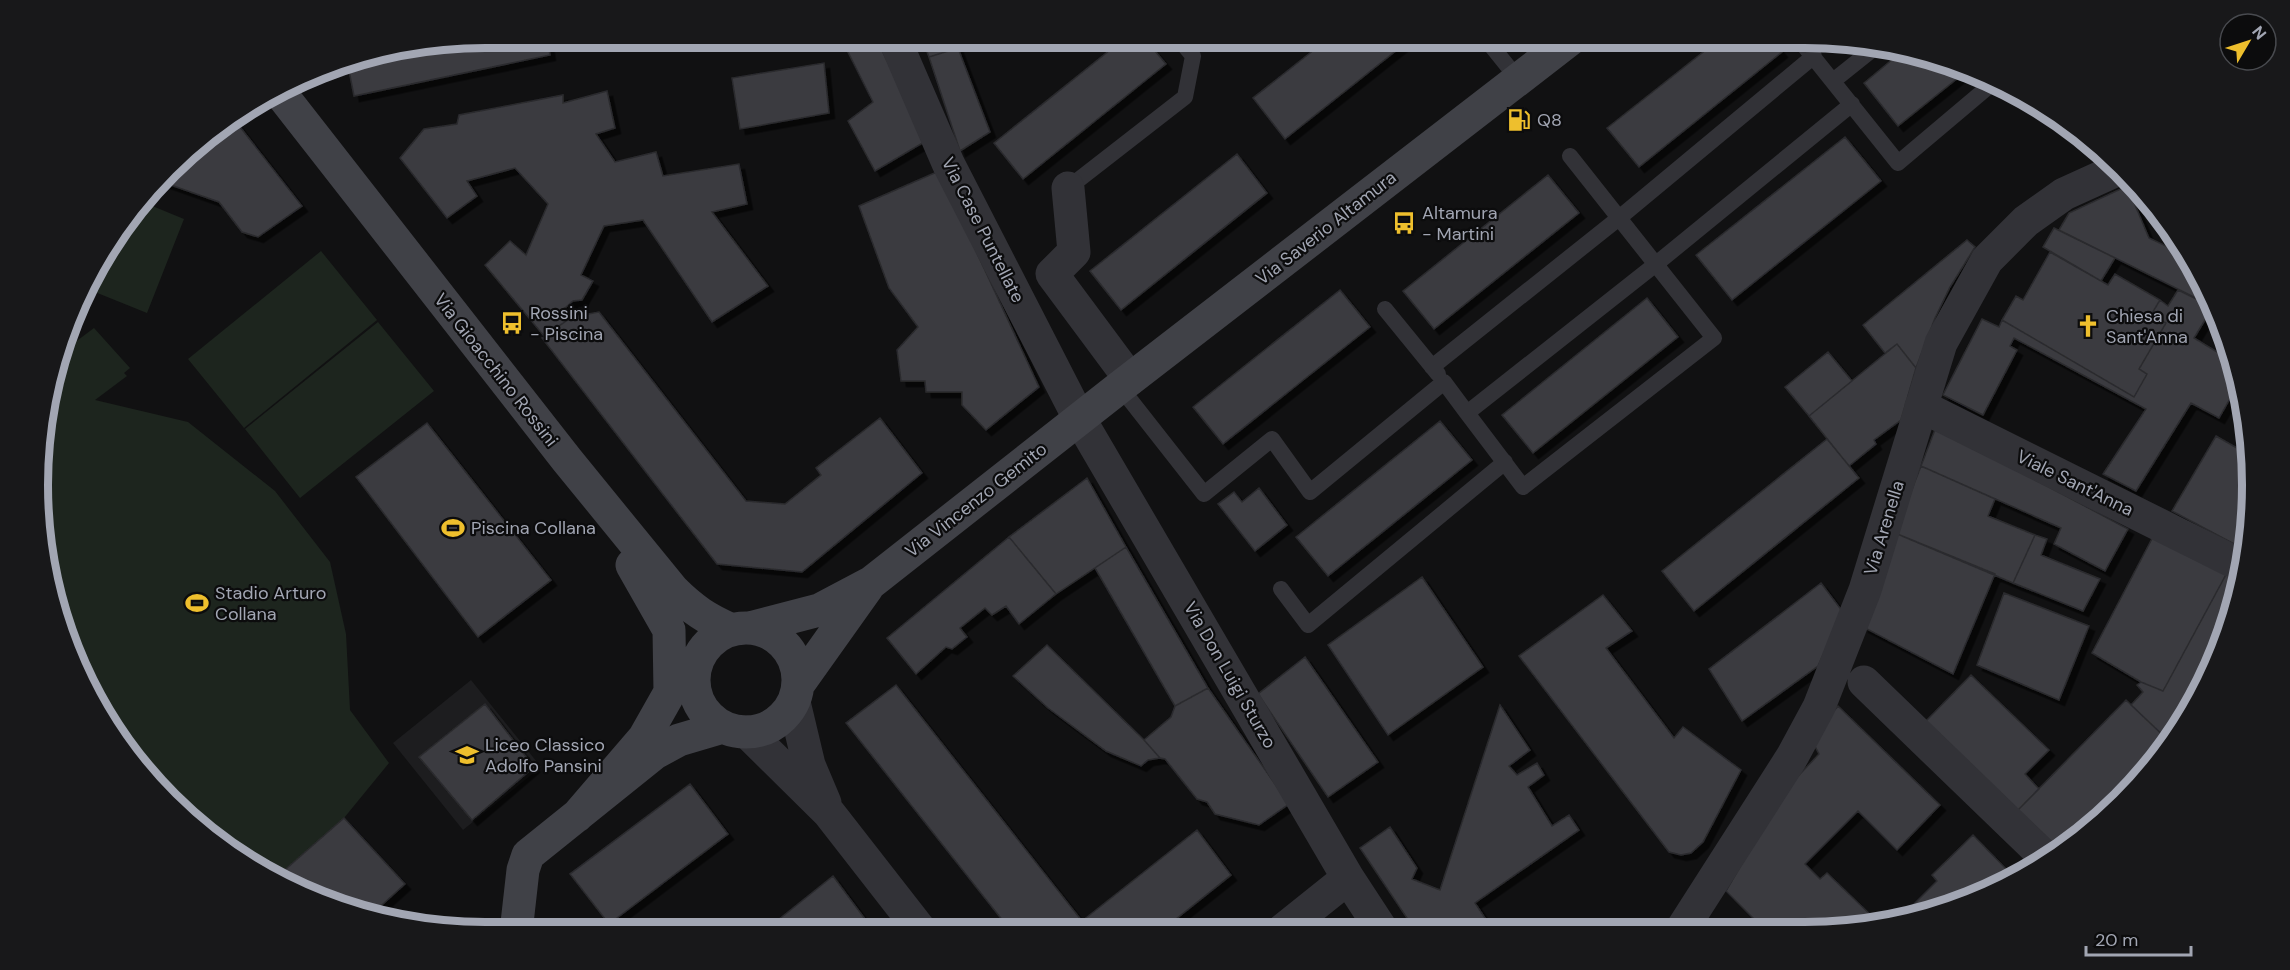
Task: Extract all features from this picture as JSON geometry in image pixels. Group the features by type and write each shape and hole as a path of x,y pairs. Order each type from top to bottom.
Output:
{"main road":[{"name":"Via Saverio Altamura","path":"1079,418 1559,48"},
{"name":"Via Gioacchino Rossini","path":"284,97 567,460 673,590 706,619 741,629"},
{"name":"Via Vincenzo Gemito","path":"741,629 819,610 872,582 1079,418"},
{"path":"567,460 615,536 669,630 670,692 644,738 577,816"},
{"name":"Via Vincenzo Gemito","path":"796,694 872,582"},
{"path":"517,922 523,870 528,855 655,753 678,740 735,729 757,731 772,725 785,715 796,694 796,669 790,653 780,641 766,632 741,629 716,637 703,650 696,666 694,684 698,702 709,716 735,729"}],"street":[{"name":"Via Case Puntellate","path":"898,48 948,163 1079,418"},
{"name":"Via Arenella","path":"1686,922 1792,757 1819,707 1865,590 1941,343 1987,260 2026,221 2064,194 2111,173"},
{"path":"1068,188 1074,252 1052,274 1125,383"},
{"name":"Viale Sant'Anna","path":"1921,406 2230,560"},
{"name":"Via Don Luigi Sturzo","path":"1079,418 1348,878 1377,922"},
{"path":"1864,682 2041,853"},
{"path":"796,694 809,765 829,813"},
{"path":"735,729 829,813 914,922"},
{"path":"1294,922 1348,878"}],"lane":[{"path":"1068,188 1185,97 1193,56 1189,48"},
{"path":"1493,48 1518,79"},
{"path":"1807,48 1898,163 1988,88"},
{"path":"1833,81 1868,53"},
{"path":"1432,367 1619,218 1814,56"},
{"path":"1467,413 1656,264 1852,104"},
{"path":"1386,309 1523,487 1714,338 1570,156"},
{"path":"1125,383 1204,495 1272,439 1310,492 1444,382"},
{"path":"1281,589 1308,625 1505,462"}],"shaded area":[{"path":"150,205 184,219 147,313 93,291 122,242"},
{"path":"321,251 377,320 244,428 188,359"},
{"path":"378,322 434,391 300,498 245,429"},
{"name":"Stadio Arturo Collana","path":"94,328 130,368 124,373 127,376 95,400 188,422 275,491 330,562 346,634 350,710 389,763 344,818 405,884 378,909 345,899 292,877 219,832 176,794 138,751 93,678 81,652 63,598 56,570 49,514 49,456 52,428 56,400 71,345"},
{"name":"Liceo Classico Adolfo Pansini","path":"471,680 541,767 463,830 393,743"}],"building":[{"path":"549,48 550,55 354,96 349,70 400,56 456,49"},
{"path":"846,48 881,48 926,141 875,171 848,121 873,102"},
{"path":"926,48 958,48 929,57"},
{"path":"958,48 990,132 960,151 929,57"},
{"path":"1113,48 1152,48 1166,64 1023,179 994,143"},
{"path":"1316,48 1399,48 1285,139 1253,98"},
{"path":"1708,48 1779,48 1782,52 1639,167 1607,128"},
{"path":"1895,57 1960,77 1898,126 1864,83"},
{"path":"824,63 829,113 740,129 732,78"},
{"path":"607,91 615,128 596,134 615,162 656,152 663,176 739,164 747,204 712,212 768,286 712,322 643,220 604,226 581,275 593,281 582,300 573,301 565,308 572,317 544,336 485,265 510,241 526,255 548,204 515,168 467,181 477,196 447,218 400,158 424,129 457,124 459,115 563,95 563,103"},
{"path":"238,125 302,206 258,237 242,232 219,202 168,184 197,156"},
{"path":"1845,137 1881,181 1732,300 1696,255"},
{"path":"1237,154 1267,193 1121,310 1090,271"},
{"path":"939,171 1039,387 986,430 962,405 962,392 926,392 925,381 901,381 897,350 918,327 889,288 859,206"},
{"path":"1548,175 1579,213 1434,329 1403,291"},
{"path":"2125,187 2130,193 2149,238 2172,249 2201,301 2059,230 2069,213"},
{"path":"2054,228 2115,258 2101,281 2043,247"},
{"path":"1967,240 1975,247 1950,287 1935,318 1916,368 1897,344 1885,353 1863,325"},
{"name":"Chiesa di Sant'Anna","path":"2050,252 2108,285 2115,274 2160,300 2151,315 2166,323 2139,369 2147,374 2134,397 2002,320 2016,296 2023,300"},
{"path":"1340,290 1370,327 1223,444 1193,407"},
{"path":"2178,290 2201,301 2208,315 2194,338 2222,355 2233,394 2219,418 2191,403 2136,491 2103,474 2146,409 2014,338 2010,346 2017,350 1983,415 1943,395 1982,319 1999,327 2002,320 2134,397 2147,374 2139,369 2166,323 2151,315 2160,300 2168,306"},
{"path":"1647,298 1678,337 1533,453 1502,415"},
{"path":"599,312 746,501 785,504 821,475 816,468 880,418 922,473 802,572 717,564 542,338 572,317"},
{"path":"1897,344 1916,368 1901,420 1874,440 1876,444 1849,466 1809,416"},
{"path":"1828,352 1852,381 1809,416 1785,387"},
{"path":"1440,421 1472,460 1328,576 1296,537"},
{"name":"Piscina Collana","path":"427,423 551,580 478,637 356,477"},
{"path":"1936,427 2128,529 2105,571 2054,544 2061,528 1921,466"},
{"path":"2216,436 2240,450 2242,485 2237,546 2172,511"},
{"path":"1827,439 1859,478 1694,611 1662,571"},
{"path":"1921,466 1995,499 1988,516 2035,535 2013,583 1895,533"},
{"path":"1087,478 1126,547 1056,594 1009,537"},
{"path":"1259,488 1287,525 1255,551 1218,504 1234,492 1242,502"},
{"path":"1895,533 1995,574 1953,674 1863,627"},
{"path":"2155,533 2229,569 2163,691 2141,682 2092,653"},
{"path":"2035,535 2047,539 2041,555 2100,579 2083,611 2013,583"},
{"path":"1009,537 1056,594 1019,624 1006,606 992,615 985,608 960,628 967,637 952,649 946,647 916,674 887,638"},
{"path":"1126,547 1208,688 1175,706 1095,568"},
{"path":"2229,569 2234,572 2209,652 2183,704 2163,735 2131,705 2143,692 2137,685 2141,682 2163,691"},
{"path":"1422,577 1483,667 1388,735 1328,645"},
{"path":"1821,583 1843,612 1818,666 1742,721 1709,669"},
{"path":"2004,593 2089,626 2059,700 1977,665"},
{"path":"1603,595 1632,631 1606,648 1674,738 1683,727 1741,770 1703,842 1691,853 1681,855 1669,852 1519,656"},
{"path":"1047,645 1160,758 1148,760 1141,766 1106,751 1048,708 1013,676"},
{"path":"1305,657 1378,762 1328,797 1258,694"},
{"path":"1971,675 2049,750 2025,774 2039,789 2018,810 1925,722"},
{"path":"896,685 1082,921 1197,830 1231,875 1172,922 1004,922 846,723"},
{"path":"1208,688 1289,804 1259,825 1215,814 1207,802 1197,799 1165,759 1160,758 1144,740 1171,717 1175,706"},
{"path":"2126,700 2163,735 2134,773 2114,794 2093,814 2054,844 2018,810"},
{"name":"Liceo Classico Adolfo Pansini","path":"485,704 534,767 472,820 419,757"},
{"path":"1500,705 1530,750 1509,766 1517,775 1537,763 1544,775 1528,787 1552,826 1569,815 1579,830 1475,903 1488,922 1410,922 1360,848 1390,827 1417,868 1412,879 1440,890"},
{"path":"1838,706 1940,805 1897,850 1858,811 1805,864 1820,879 1827,873 1872,917 1834,921 1757,922 1726,891 1784,791 1819,754 1811,739"},
{"path":"690,784 728,834 612,922 607,922 570,874"},
{"path":"344,818 405,884 378,909 318,889 283,872"},
{"path":"1973,835 2008,871 1972,889 1909,909 1937,881 1932,875"},
{"path":"833,876 867,922 776,922"}],"place":[{"name":"Q8","path":"1519,120"},
{"name":"Altamura - Martini","path":"1404,223"},
{"name":"Rossini - Piscina","path":"512,323"},
{"name":"Chiesa di Sant'Anna","path":"2088,326"},
{"name":"Piscina Collana","path":"453,528"},
{"name":"Stadio Arturo Collana","path":"197,603"},
{"name":"Liceo Classico Adolfo Pansini","path":"467,755"}]}
